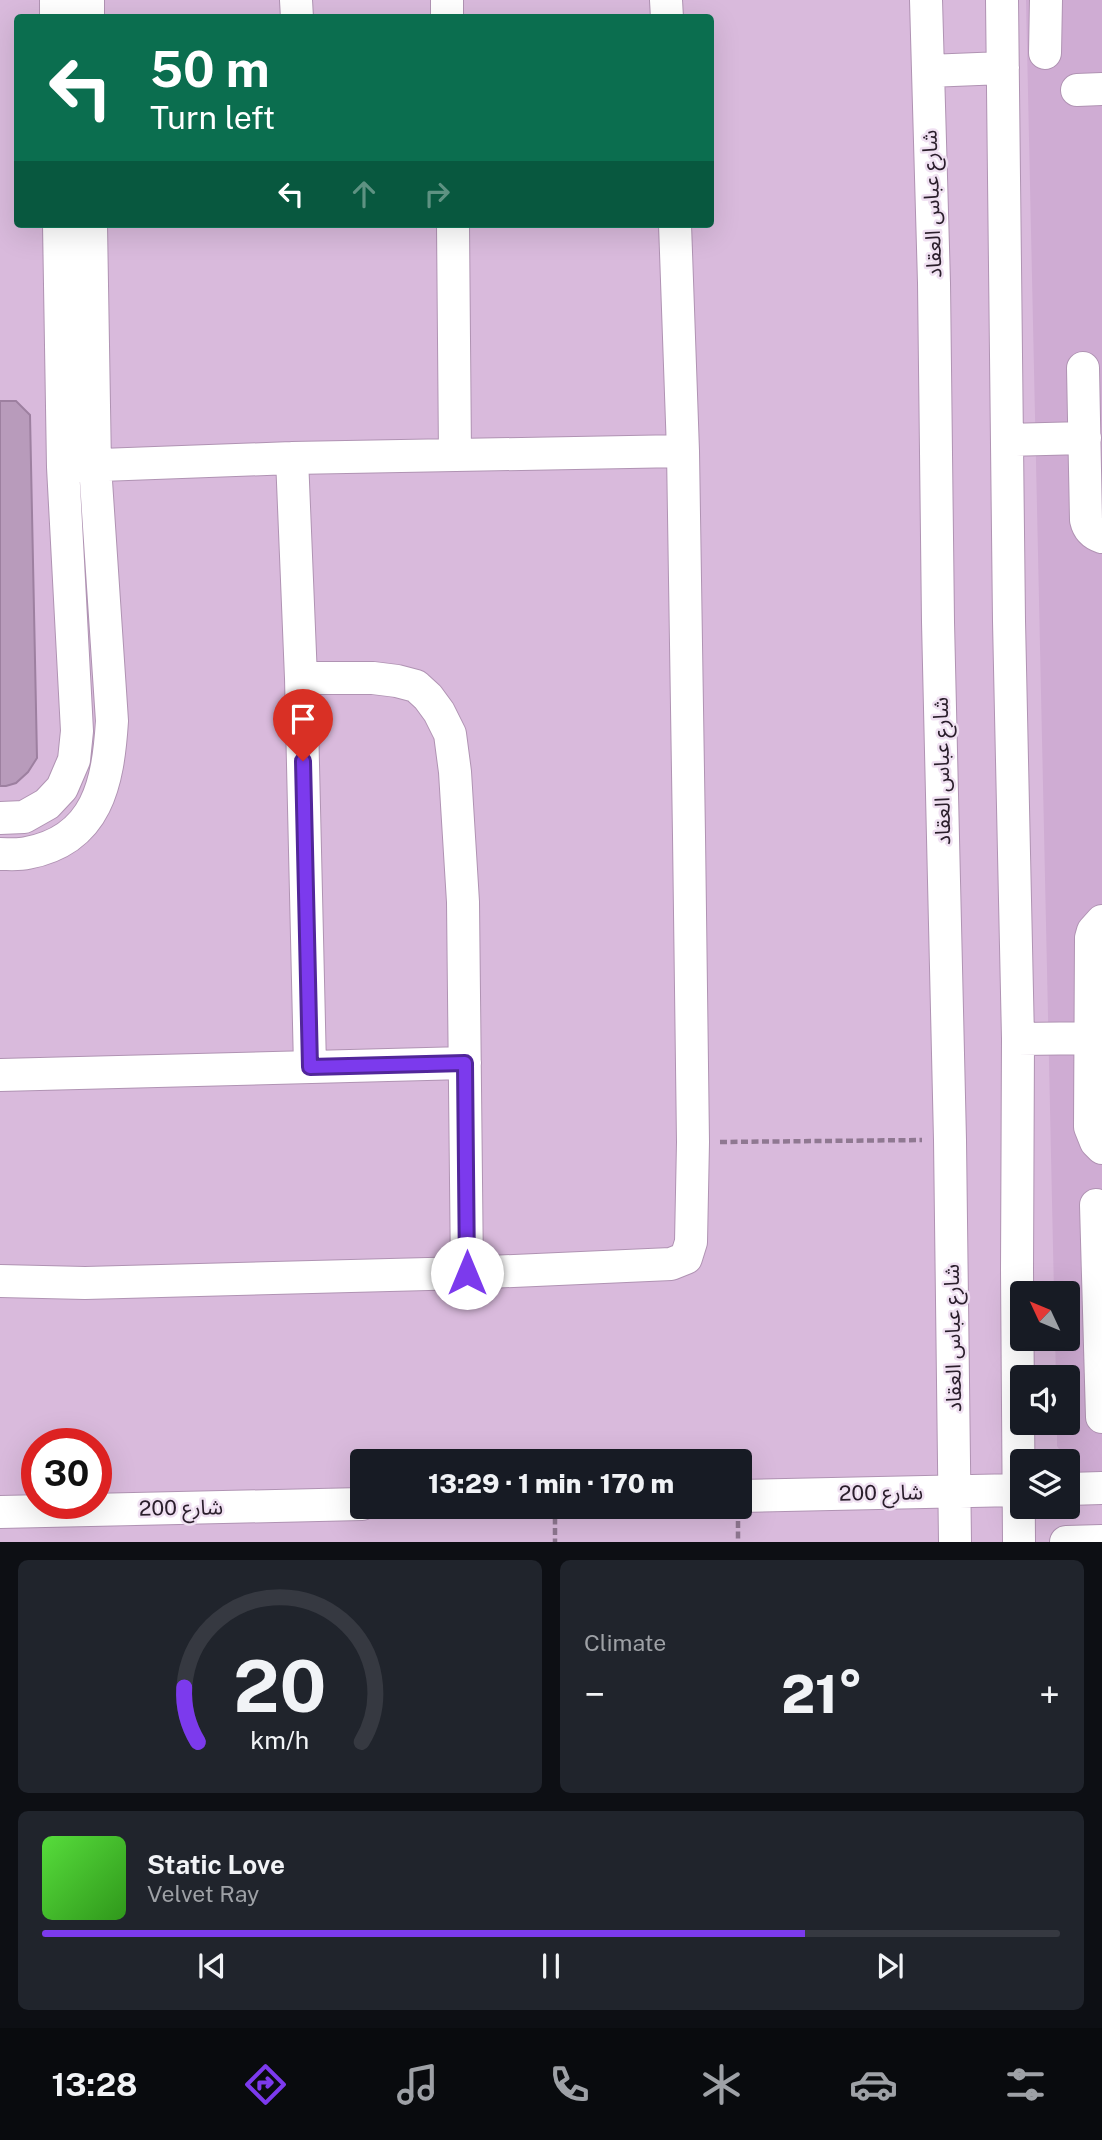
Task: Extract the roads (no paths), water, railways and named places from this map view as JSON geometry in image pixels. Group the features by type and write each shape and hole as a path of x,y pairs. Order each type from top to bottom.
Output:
{"street":[{"name":"شارع عباس العقاد","path":"926,0 934,283 955,1542"},
{"path":"1002,0 1018,1039 1020,1449"},
{"path":"1045,53 1046,0"},
{"path":"928,71 1003,68"},
{"path":"0,818 24,817 47,804 62,788 74,760 77,731 62,467 59,228"},
{"path":"0,854 27,854 60,842 85,822 102,790 109,759 112,720 95,466 91,228"},
{"path":"453,228 455,455"},
{"path":"0,1281 85,1283 467,1273 671,1264 682,1260 688,1254 691,1242 693,1142 683,451 675,228"},
{"path":"1083,368 1086,520 1090,530 1102,537"},
{"path":"1007,440 1085,438"},
{"path":"62,467 292,458 683,451"},
{"path":"292,458 301,677 310,1067"},
{"path":"301,677 373,678 416,686 433,705 450,734 463,902 467,1273"},
{"path":"1102,921 1093,931 1091,938 1096,1038 1090,1127 1096,1142 1102,1148"},
{"path":"1018,1039 1096,1038"},
{"path":"0,1075 465,1063"},
{"path":"1096,1205 1102,1417"},
{"path":"1080,1489 1102,1488"},
{"name":"شارع 200","path":"752,1496 1010,1490"},
{"name":"شارع 200","path":"0,1512 350,1504"},
{"path":"1019,1519 1019,1542"},
{"path":"1066,1542 1102,1541"}]}
